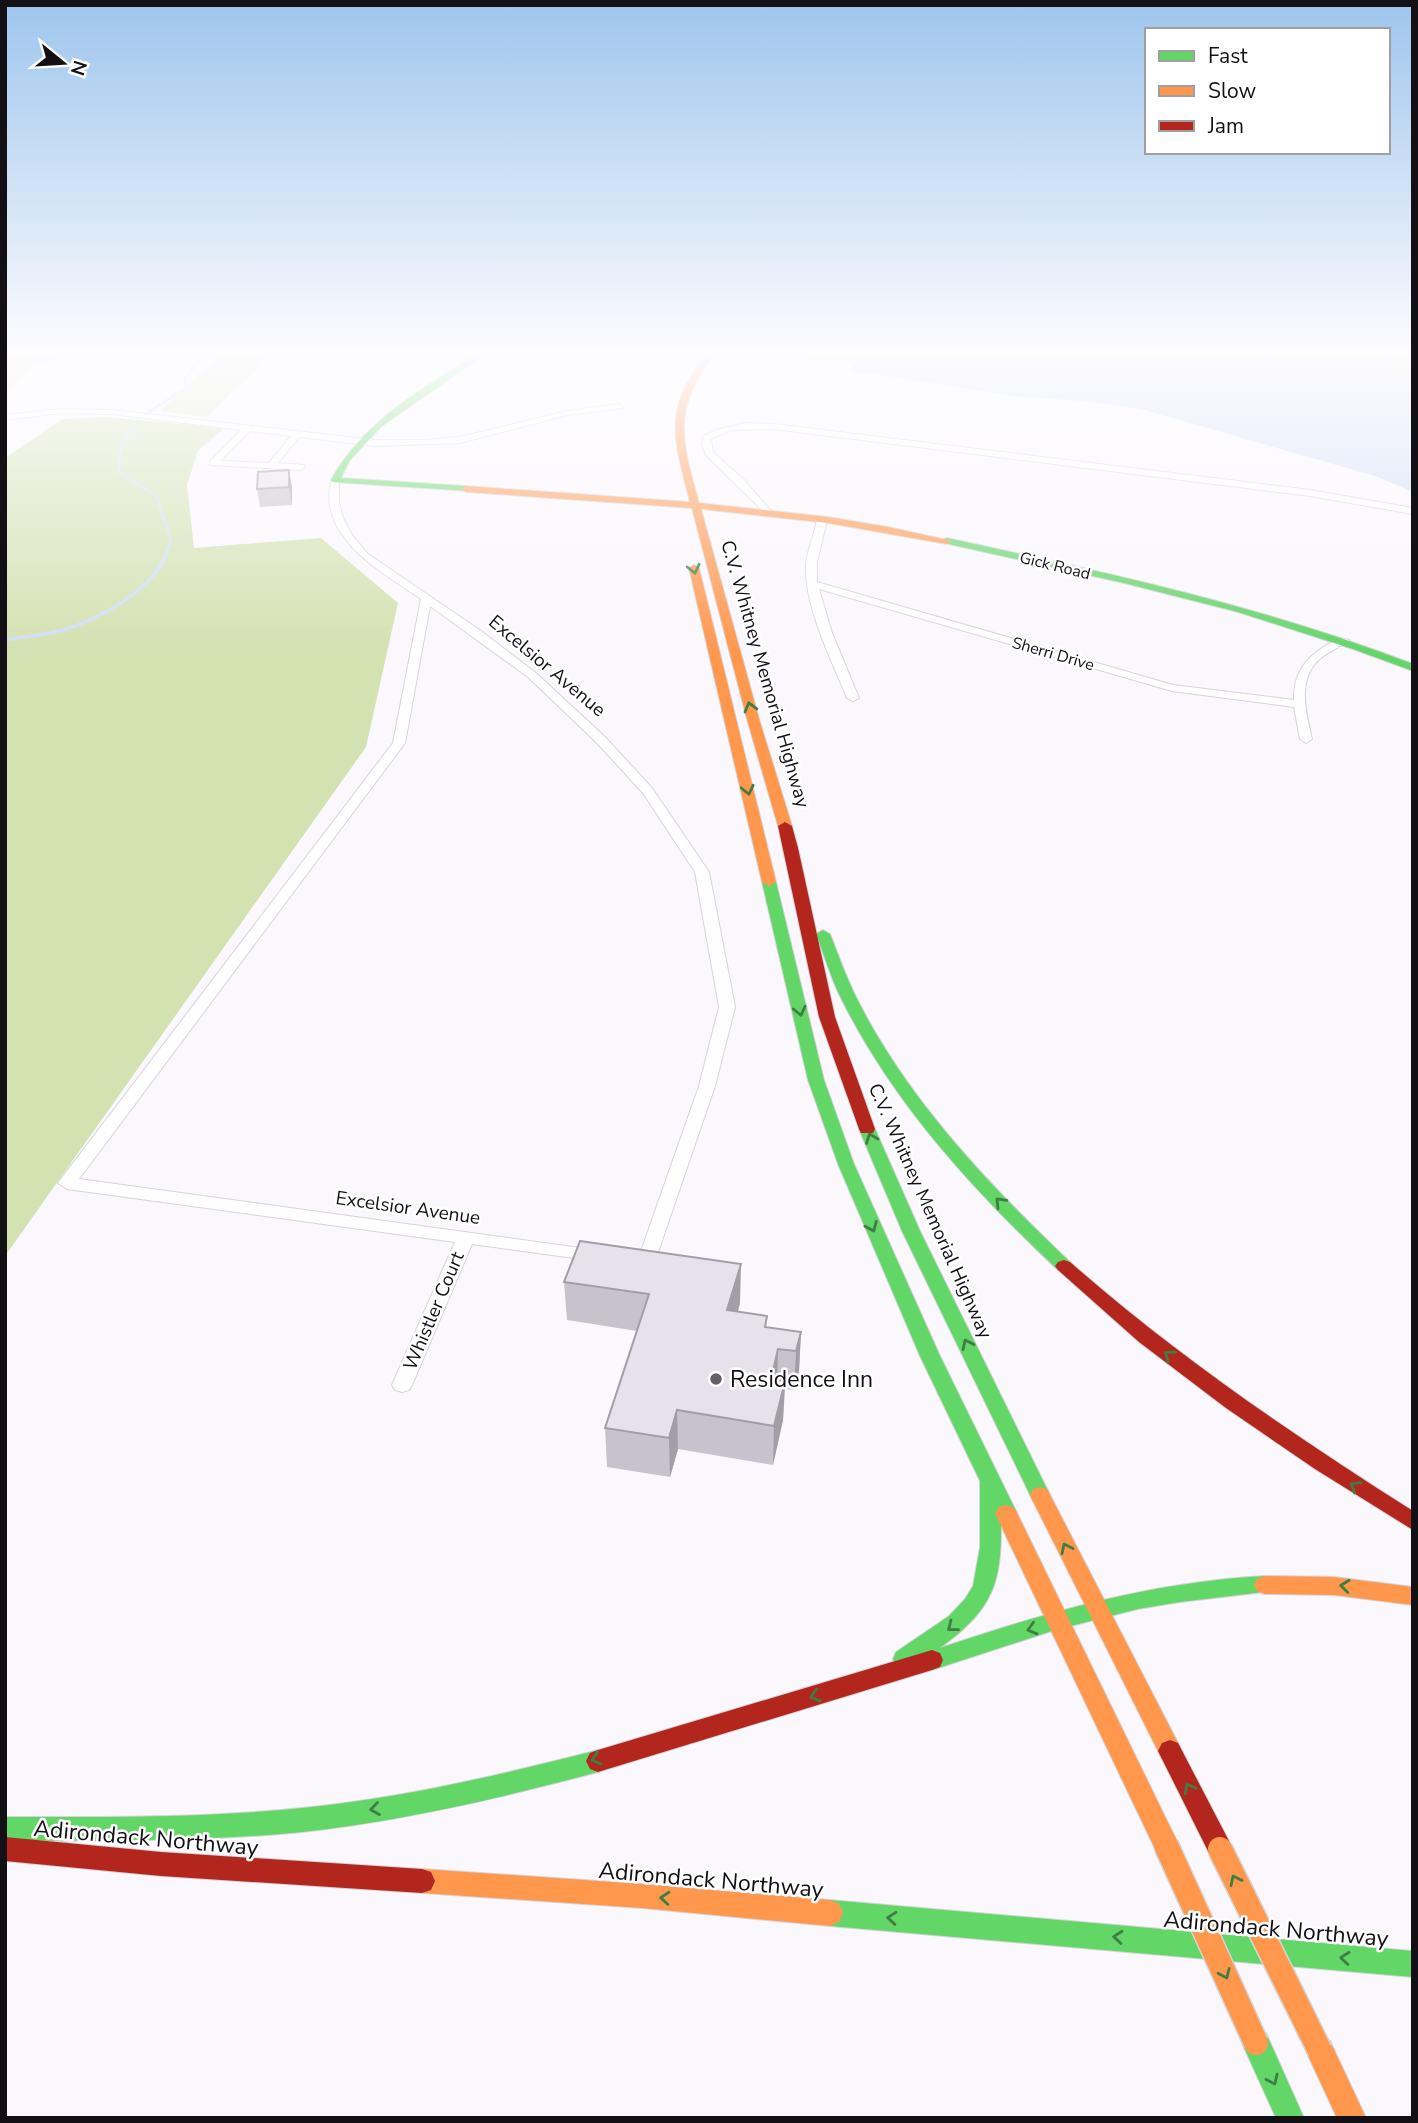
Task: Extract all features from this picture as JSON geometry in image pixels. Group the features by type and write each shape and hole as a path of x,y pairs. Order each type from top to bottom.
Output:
{"main road":[{"path":"335,480 337,471 349,454"},
{"name":"C.V. Whitney Memorial Highway","path":"681,454 753,719 800,877 823,1001 837,1053 879,1160 1097,1609 1220,1849 1352,2118"},
{"name":"Gick Road","path":"335,480 678,503 895,530 1276,618 1344,640 1409,667"},
{"name":"C.V. Whitney Memorial Highway","path":"690,553 816,1080 846,1164 888,1266 1166,1845 1290,2118"},
{"path":"800,877 848,995 870,1034 928,1119 998,1200 1067,1269 1158,1346 1294,1447 1413,1522"},
{"path":"874,1678 955,1626 972,1609 992,1564 988,1474"},
{"path":"5,1829 181,1827 303,1820 424,1801 522,1781 874,1678 1097,1609 1167,1595 1257,1585 1316,1583 1413,1596"},
{"name":"Adirondack Northway","path":"5,1849 161,1864 642,1896 1413,1964"}],"street":[{"path":"222,454 213,463 301,467"},
{"path":"271,466 281,454"},
{"path":"710,454 741,482 768,513"},
{"path":"996,454 1375,503 1413,511"},
{"name":"Excelsior Avenue","path":"335,480 334,502 338,518 348,536 365,556 477,633 531,676 601,740 648,791 702,872 727,1007 707,1086 646,1261 67,1184 399,743 426,600"},
{"path":"822,520 811,569 813,584 836,661 853,698"},
{"name":"Sherri Drive","path":"813,584 1172,688 1298,704"},
{"path":"1306,739 1298,704 1302,676 1313,656 1344,640"},
{"name":"Whistler Court","path":"402,1385 466,1237"}],"green space":[{"path":"11,454 197,454 187,485 194,548 321,538 398,603 366,747 5,1256 5,458"}],"water":[{"path":"1298,454 1413,454 1413,492 1375,476"}],"building":[{"path":"289,470 289,487 257,489 258,472"},
{"name":"Residence Inn","path":"580,1241 741,1264 727,1310 767,1316 765,1327 801,1332 796,1351 778,1349 771,1379 785,1381 774,1426 677,1410 669,1438 605,1428 649,1294 564,1282"}],"waterway":[{"path":"121,454 118,472 156,496 171,539 168,550"},
{"path":"5,640 70,628 104,613 151,578 162,564 168,549"}],"traffic: fast":[{"path":"350,454 335,480 466,489"},
{"path":"947,541 1183,594 1299,627 1413,668"},
{"path":"769,882 816,1080 846,1164 930,1356 1006,1513"},
{"path":"823,934 847,994 868,1032 916,1105 972,1173 1064,1266"},
{"path":"867,1129 911,1231 1040,1495"},
{"path":"904,1659 957,1622 983,1589 989,1570 991,1547 989,1484"},
{"path":"932,1660 1013,1633 1138,1600 1222,1587 1265,1585"},
{"path":"5,1829 191,1827 339,1816 451,1797 598,1761"},
{"path":"830,1913 1413,1964"},
{"path":"1256,2043 1290,2118"}],"traffic: slow":[{"path":"682,454 753,719 785,826"},
{"path":"466,489 708,506 828,520 947,541"},
{"path":"694,568 769,882"},
{"path":"1040,1495 1170,1751"},
{"path":"1006,1513 1166,1845"},
{"path":"1265,1585 1334,1586 1413,1596"},
{"path":"1166,1845 1256,2043"},
{"path":"1220,1849 1320,2051"},
{"path":"422,1881 642,1896 830,1913"},
{"path":"1320,2051 1352,2118"}],"traffic: jam":[{"path":"785,826 827,1017 842,1066 867,1129"},
{"path":"1064,1266 1146,1337 1232,1402 1413,1522"},
{"path":"598,1761 932,1660"},
{"path":"1170,1751 1220,1849"},
{"path":"5,1849 161,1864 422,1881"}],"place":[{"name":"Residence Inn","path":"716,1379"}]}
